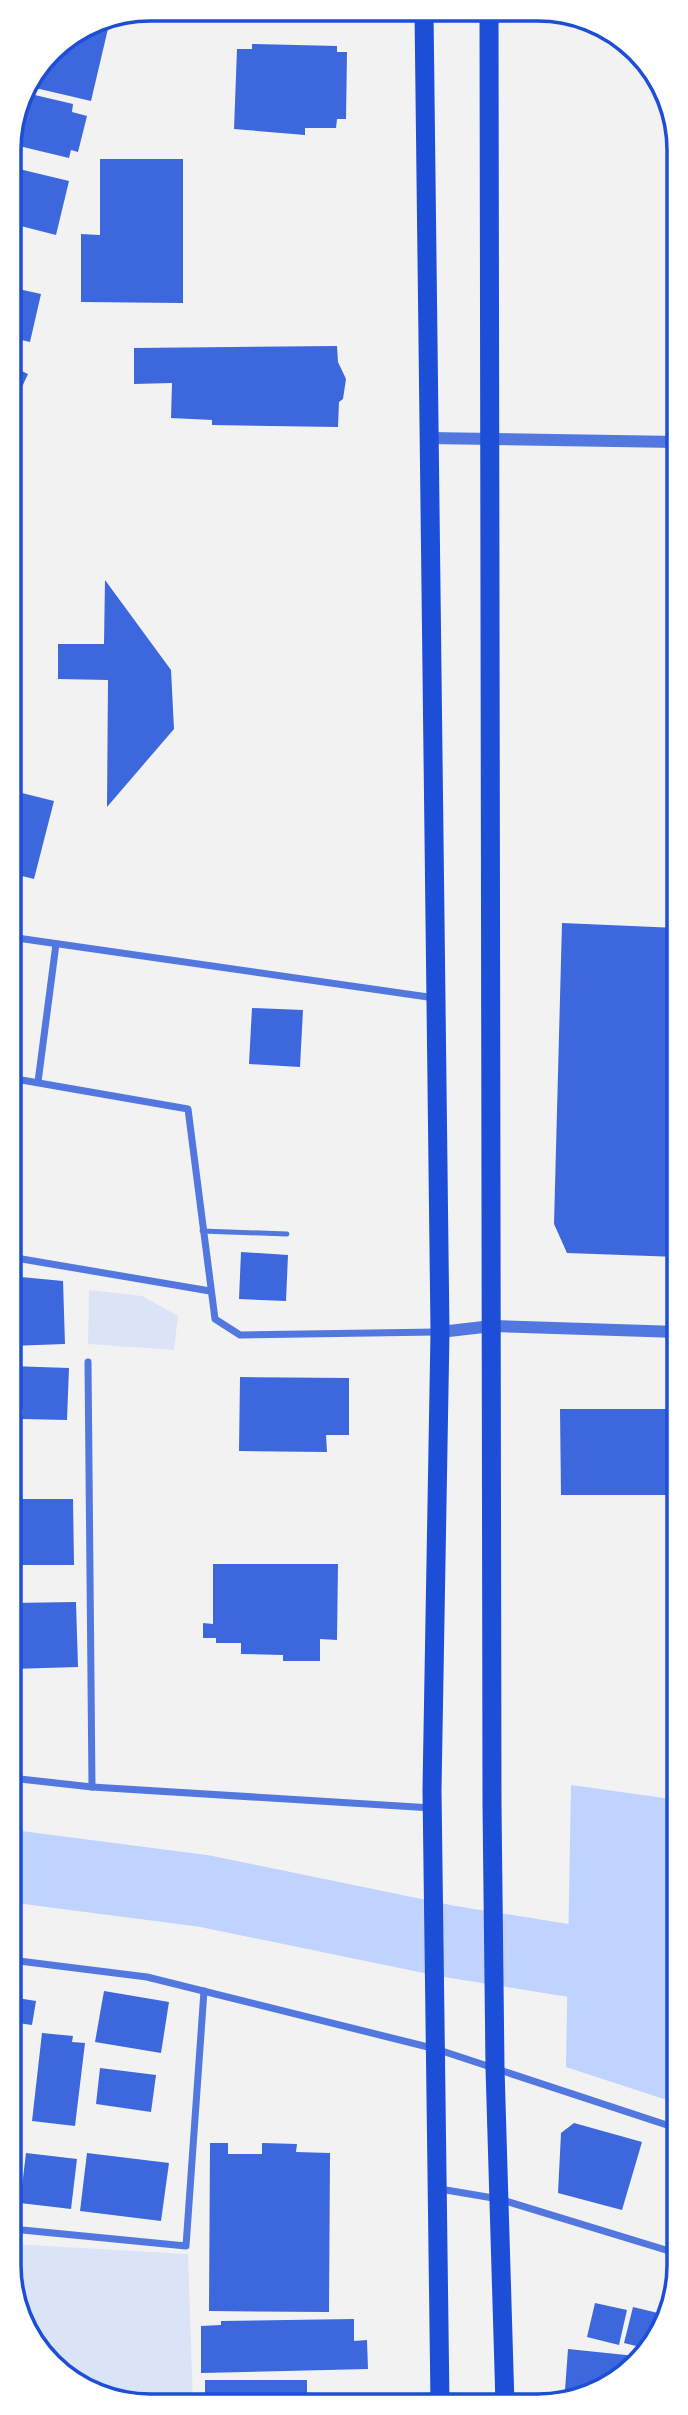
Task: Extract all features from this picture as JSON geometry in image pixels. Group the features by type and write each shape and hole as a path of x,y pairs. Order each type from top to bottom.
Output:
{"highway":[{"path":"424,21 440,1332 432,1808 440,2394"},
{"path":"489,21 492,1805 495,2068 505,2394"}],"street":[{"path":"428,438 667,442"},
{"path":"21,939 436,999"},
{"path":"38,1082 56,944"},
{"path":"21,1080 188,1109 215,1319 240,1335 440,1332 492,1326 667,1332"},
{"path":"21,1259 210,1291"},
{"path":"88,1362 92,1787"},
{"path":"21,1779 92,1787 432,1808"},
{"path":"21,1961 147,1977 436,2049 667,2125"},
{"path":"21,2230 186,2246 204,1991"},
{"path":"435,2188 499,2199 667,2250"}],"lane":[{"path":"202,1231 287,1234"}],"shaded area":[{"path":"89,1290 142,1296 178,1316 174,1350 88,1344"},
{"path":"21,2245 188,2254 193,2394 125,2392 93,2381 78,2372 59,2356 38,2329 23,2290"}],"water":[{"path":"571,1785 667,1798 667,2100 566,2067"}],"building":[{"path":"108,28 91,101 37,88 65,53 86,38"},
{"path":"252,44 337,46 337,52 347,52 346,119 337,119 336,128 305,128 305,135 234,129 237,49 252,49"},
{"path":"33,95 73,104 72,112 87,116 78,152 71,150 69,158 21,146 25,117"},
{"path":"100,159 183,159 183,303 81,302 81,234 100,235"},
{"path":"21,169 69,181 56,235 21,226"},
{"path":"21,290 41,294 30,342 21,340"},
{"path":"337,346 338,362 346,379 343,399 339,402 338,427 212,425 212,420 171,418 172,383 134,384 134,348"},
{"path":"21,371 28,374 21,389"},
{"path":"105,580 171,670 174,729 107,807 108,680 58,679 58,644 104,644"},
{"path":"21,793 54,801 34,879 21,876"},
{"path":"562,923 667,928 667,1257 567,1253 554,1224"},
{"path":"252,1008 303,1010 300,1067 249,1064"},
{"path":"241,1252 288,1255 286,1301 239,1299"},
{"path":"21,1277 63,1281 65,1344 21,1346"},
{"path":"21,1366 69,1368 67,1420 22,1419"},
{"path":"240,1377 349,1378 349,1435 326,1435 327,1452 239,1451"},
{"path":"560,1409 667,1409 667,1495 561,1495"},
{"path":"21,1499 73,1499 74,1565 21,1565"},
{"path":"213,1564 338,1564 337,1640 320,1639 320,1661 283,1661 283,1655 241,1654 241,1643 216,1643 216,1638 203,1638 203,1623 213,1624"},
{"path":"76,1602 78,1667 21,1669 21,1603"},
{"path":"104,1991 169,2002 161,2053 95,2042"},
{"path":"21,1999 36,2001 32,2025 21,2023"},
{"path":"42,2033 73,2036 72,2042 85,2043 75,2126 32,2121"},
{"path":"100,2068 156,2075 151,2112 96,2104"},
{"path":"574,2123 642,2142 622,2210 558,2193 561,2133"},
{"path":"210,2143 228,2143 228,2154 262,2154 262,2143 297,2144 296,2152 330,2153 329,2312 209,2311"},
{"path":"26,2153 77,2159 71,2209 21,2203"},
{"path":"87,2153 169,2163 161,2221 80,2211"},
{"path":"595,2303 627,2310 619,2345 587,2337"},
{"path":"633,2307 657,2313 638,2346 624,2343"},
{"path":"354,2319 354,2341 367,2340 368,2369 201,2373 201,2326 221,2325 221,2321"},
{"path":"568,2349 630,2355 595,2381 565,2391"},
{"path":"205,2380 307,2380 307,2394 205,2394"}],"waterway":[{"path":"21,1867 204,1891 447,1941 628,1970"}]}
